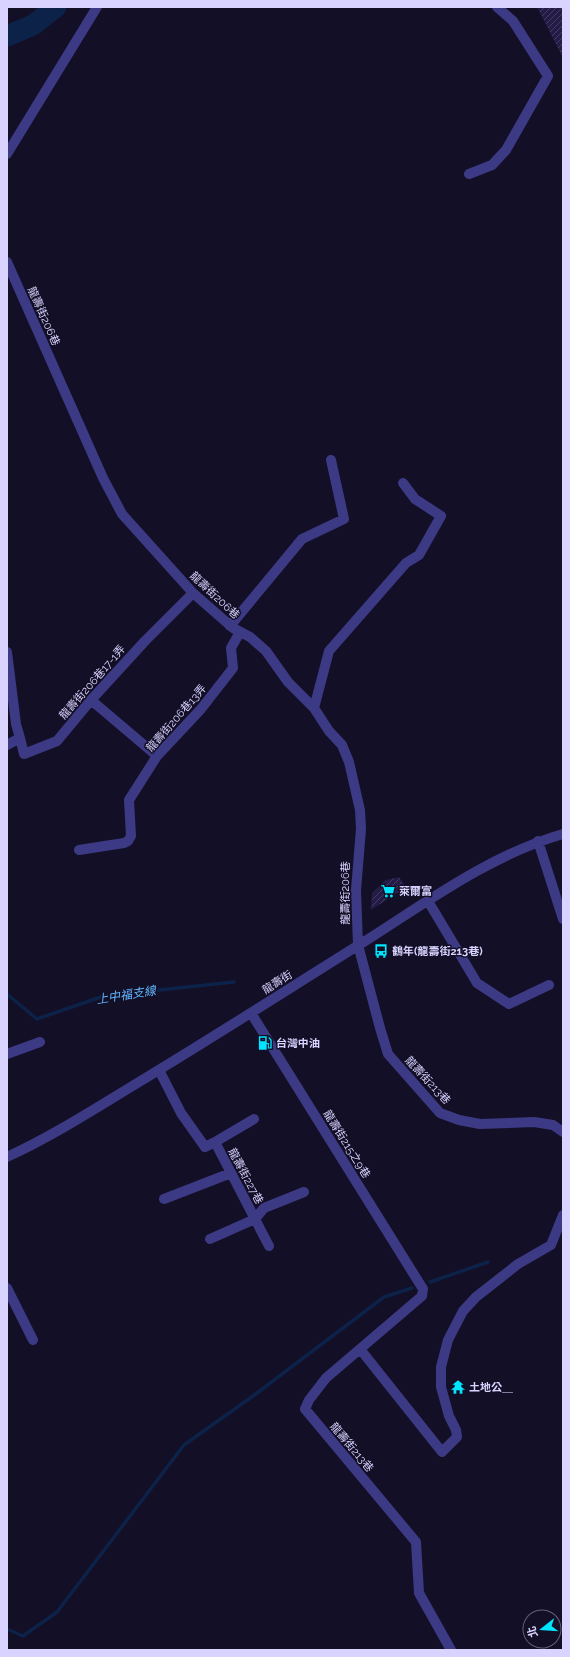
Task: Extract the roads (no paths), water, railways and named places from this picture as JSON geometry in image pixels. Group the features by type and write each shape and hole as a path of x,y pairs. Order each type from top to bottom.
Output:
{"street":[{"path":"7,154 97,7"},
{"path":"469,174 492,165 506,150 548,76 513,21 497,7"},
{"name":"龍壽街206巷","path":"7,262 102,478 122,514 193,593 230,626 250,638 266,651 288,682 314,708 329,730 342,745 349,762 360,810 356,890 358,945"},
{"path":"230,626 302,539 344,520 331,460"},
{"path":"314,708 329,651 406,564 419,555 441,516 415,499 403,483"},
{"name":"龍壽街206巷17-1弄","path":"20,738 24,754 57,741 91,700 145,641 193,593"},
{"name":"龍壽街206巷13弄","path":"79,850 124,843 128,841 131,836 129,800 157,756 201,708 233,668 231,648 240,632"},
{"path":"7,652 16,724 20,738 7,745"},
{"path":"91,700 157,756"},
{"name":"龍壽街","path":"7,1157 35,1144 159,1070 486,866 538,841 563,834"},
{"path":"538,841 563,919"},
{"path":"428,901 477,983 509,1004 549,985"},
{"name":"龍壽街213巷","path":"358,945 388,1054 440,1113 459,1120 480,1124 534,1122 553,1125 563,1132"},
{"name":"龍壽街215之9巷","path":"251,1013 423,1289"},
{"path":"7,1054 40,1042"},
{"name":"龍壽街227巷","path":"159,1070 181,1113 205,1147 215,1142 269,1246"},
{"path":"215,1142 254,1119"},
{"path":"164,1199 231,1173"},
{"path":"210,1239 255,1218 264,1208 304,1192"},
{"path":"360,1349 442,1452 457,1437 456,1430 449,1416 441,1387 441,1367 448,1340 463,1311 476,1296 518,1264 551,1244 563,1215"},
{"path":"7,1288 33,1340"},
{"name":"龍壽街213巷","path":"423,1289 422,1296 326,1378 309,1400 305,1409 416,1542 419,1593 451,1650"}],"waterway":[{"path":"7,36 33,25 56,7"},
{"name":"上中福支線","path":"7,994 37,1019 104,996 234,982"},
{"path":"430,1282 488,1262"},
{"path":"7,1629 23,1636 57,1612 184,1445 253,1396 384,1297 412,1288"}],"place":[{"name":"萊爾富","path":"388,891"},
{"name":"鶴年(龍壽街213巷)","path":"381,951"},
{"name":"台灣中油","path":"265,1043"},
{"name":"土地公＿","path":"458,1387"}]}
